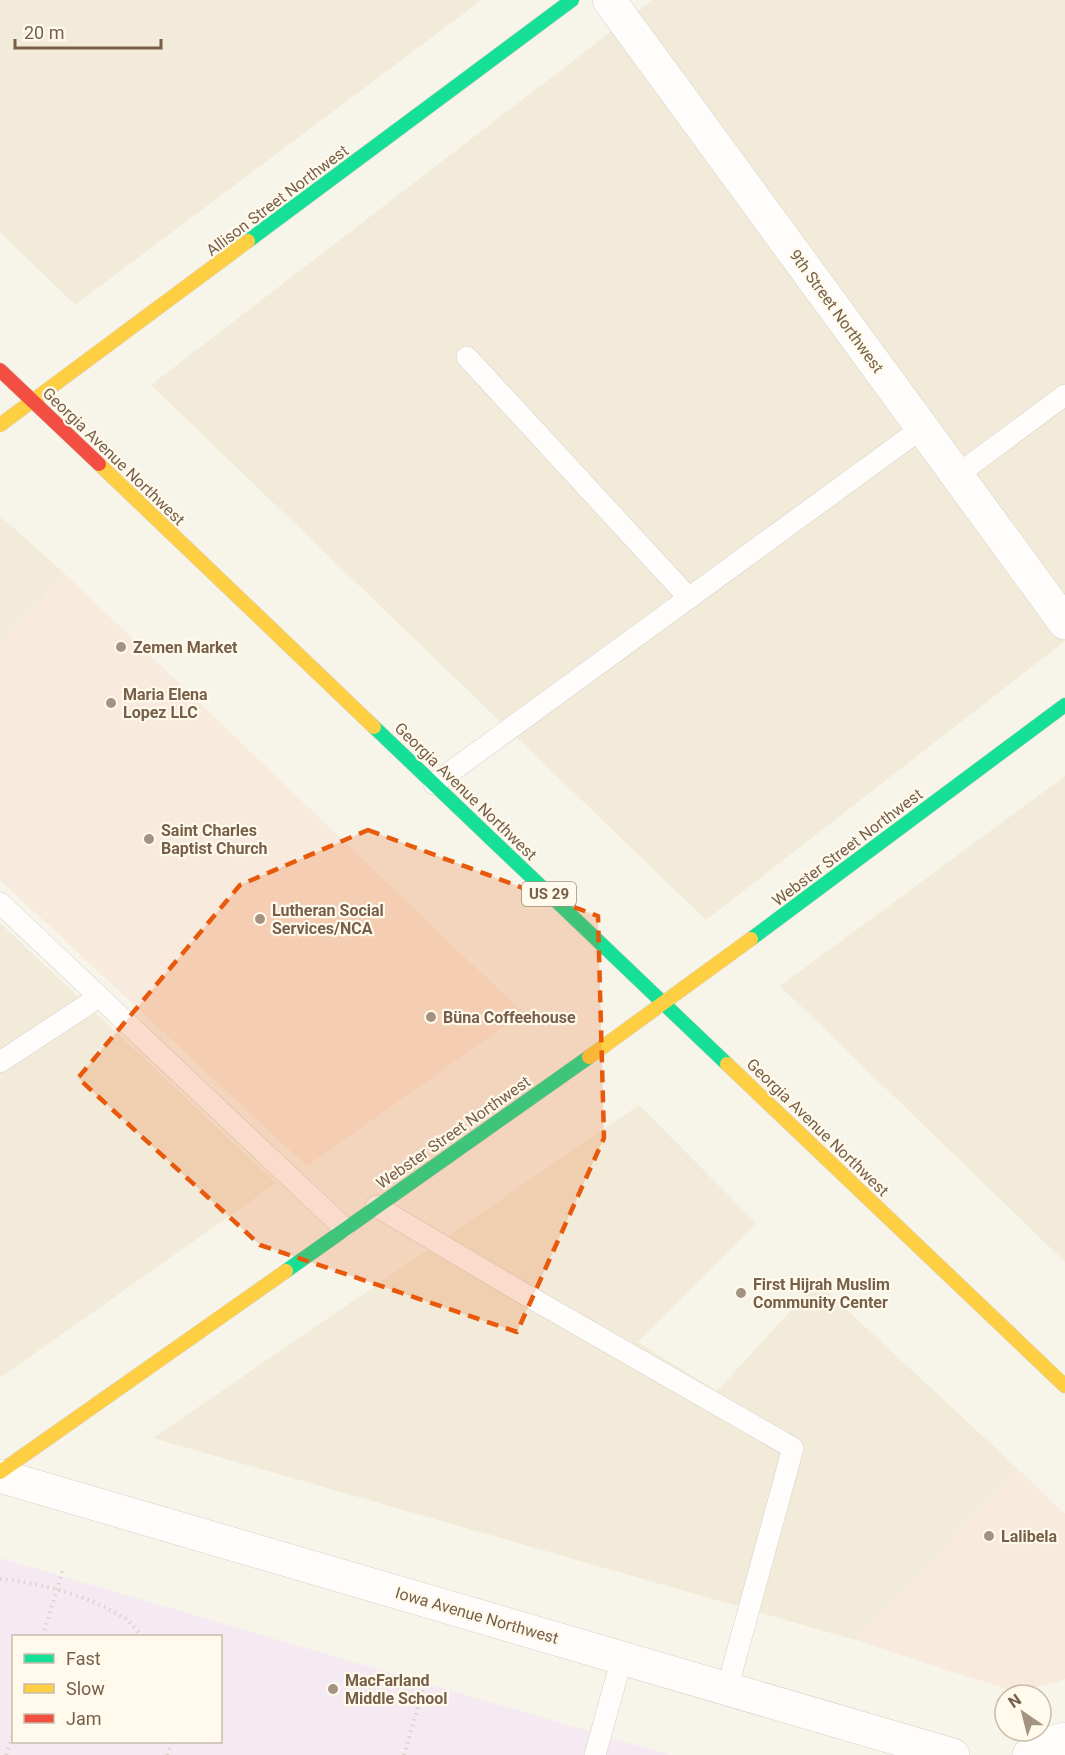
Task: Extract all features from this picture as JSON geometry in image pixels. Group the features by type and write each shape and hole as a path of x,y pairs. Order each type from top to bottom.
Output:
{"main road":[{"name":"Allison Street Northwest","path":"0,425 572,0"},
{"name":"Georgia Avenue Northwest","path":"0,370 1065,1386"},
{"name":"Webster Street Northwest","path":"0,1474 344,1228 664,1004 1065,705"}],"street":[{"name":"9th Street Northwest","path":"609,0 1065,623"},
{"name":"Iowa Avenue Northwest","path":"0,1474 953,1755"},
{"path":"1029,1755 1040,1746 1065,1740"}],"lane":[{"path":"467,357 689,598"},
{"path":"957,475 1065,395"},
{"path":"434,784 922,428"},
{"path":"0,903 344,1228"},
{"path":"0,1062 99,997"},
{"path":"376,1206 793,1448 727,1689"},
{"path":"595,1755 622,1658"}],"path":[{"path":"43,1635 63,1569"},
{"path":"0,1579 20,1581 57,1590 98,1604 128,1621 141,1635"},
{"path":"404,1755 427,1676"},
{"path":"6,1755 12,1738"}],"highlighted area":[{"path":"368,830 598,916 604,1138 517,1332 260,1245 78,1078 240,885"}],"shaded area":[{"path":"0,0 482,0 75,305 0,232"},
{"path":"652,0 1065,0 1065,641 706,920 151,385"},
{"path":"0,516 65,574 0,644"},
{"path":"65,574 523,1013 307,1166 0,880 0,644"},
{"path":"1065,776 1065,1262 780,986"},
{"path":"0,923 276,1183 0,1378"},
{"path":"639,1105 756,1223 638,1342 717,1391 817,1282 1019,1470 855,1640 153,1438"},
{"path":"1019,1470 1065,1514 1065,1678 1061,1681 993,1685 855,1640"},
{"name":"MacFarland Middle School","path":"0,1558 670,1755 0,1755"}],"traffic: fast":[{"path":"248,241 572,0"},
{"path":"751,939 1065,705"},
{"path":"374,727 727,1064"},
{"path":"286,1271 589,1057"}],"traffic: slow":[{"path":"0,425 248,241"},
{"path":"99,464 374,727"},
{"path":"589,1057 751,939"},
{"path":"727,1064 1065,1386"},
{"path":"0,1472 286,1271"}],"traffic: jam":[{"path":"0,370 99,464"}],"place":[{"name":"Zemen Market","path":"121,647"},
{"name":"Maria Elena Lopez LLC","path":"111,703"},
{"name":"Saint Charles Baptist Church","path":"149,839"},
{"name":"Lutheran Social Services/NCA","path":"260,919"},
{"name":"Büna Coffeehouse","path":"431,1017"},
{"name":"First Hijrah Muslim Community Center","path":"741,1293"},
{"name":"Lalibela","path":"989,1536"},
{"name":"MacFarland Middle School","path":"333,1689"}]}
